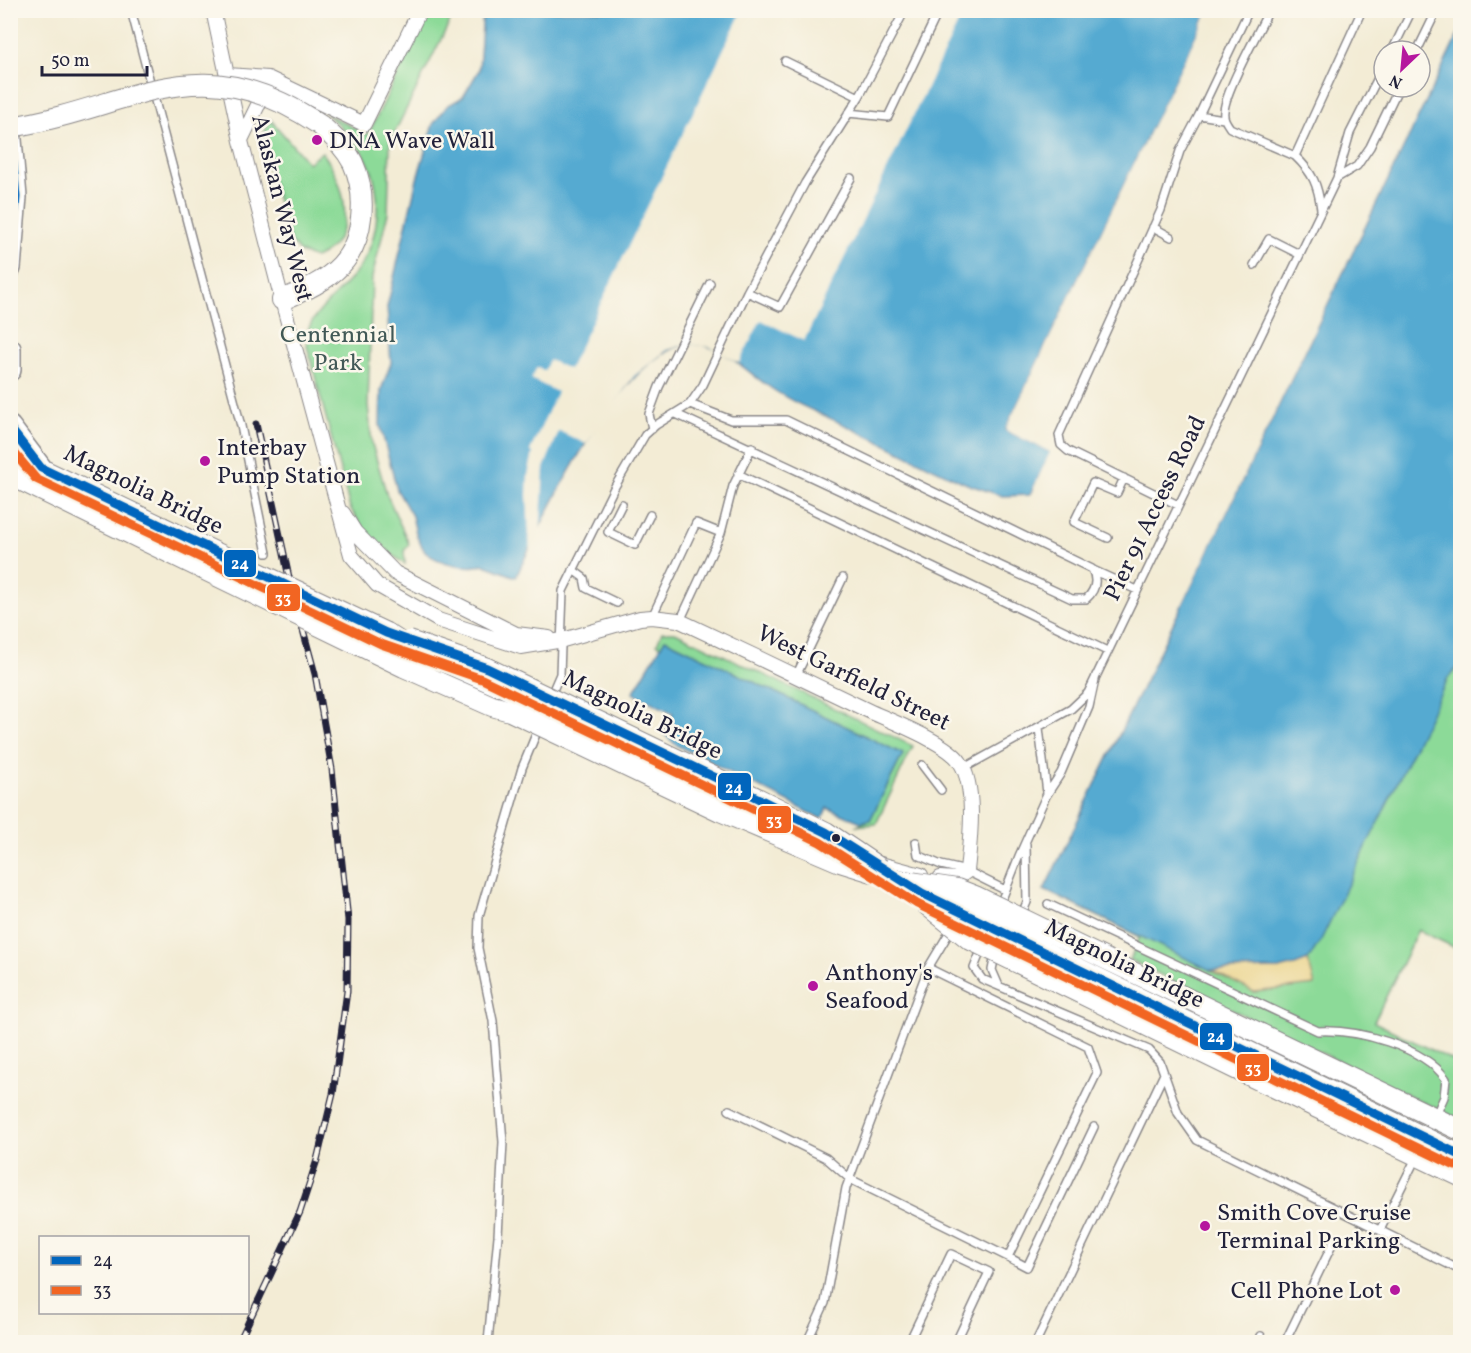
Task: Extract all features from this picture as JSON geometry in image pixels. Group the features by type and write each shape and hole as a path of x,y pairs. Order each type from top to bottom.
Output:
{"main road":[{"path":"11,265 13,178 10,127 150,90 188,83 211,82 236,86 298,110 332,136 353,162 359,181 362,210 353,248 341,265 318,284 282,300"},
{"path":"10,349 10,370"},
{"path":"10,427 42,468"},
{"path":"10,454 42,468"},
{"name":"Magnolia Bridge","path":"42,468 387,633 487,668 737,788 826,832 898,880 1461,1155"},
{"name":"Magnolia Bridge","path":"10,475 361,646 492,706 510,711"},
{"name":"Magnolia Bridge","path":"387,633 510,711 720,812 840,862 898,880"},
{"path":"409,641 480,676 486,682"},
{"path":"361,646 378,647 417,664 486,682"},
{"path":"898,880 957,889 975,896 1461,1130"},
{"path":"898,880 947,924 969,939 1461,1176"}],"street":[{"name":"Alaskan Way West","path":"213,10 216,34 228,75 241,141 351,555"},
{"path":"228,75 258,76 284,85 364,124 420,10"},
{"path":"241,141 258,105 272,90 284,85"},
{"name":"West Garfield Street","path":"337,503 356,532 395,573 516,634 563,640"},
{"path":"362,568 375,554"},
{"name":"West Garfield Street","path":"351,555 377,585 438,620 521,647 563,640 652,616 680,621 918,734 951,753 964,768"},
{"path":"486,682 724,797 860,858 911,873 956,879 967,871 971,831 964,768"}],"lane":[{"path":"131,10 241,426 267,553"},
{"path":"488,1342 498,1236 503,1142 493,1021 478,948 479,916 522,768 560,674 563,591 633,455 652,429 690,404 704,385 747,292 805,183 859,97 905,10"},
{"path":"848,112 888,117 939,10"},
{"path":"1178,505 1068,451 1061,445 1059,435 1153,227 1180,151 1249,10"},
{"path":"1269,10 1224,109 1224,118 1230,128 1295,156 1311,171 1318,187 1321,209"},
{"path":"1295,156 1362,10"},
{"path":"1398,39 1412,10"},
{"path":"1423,39 1437,10"},
{"path":"785,61 859,97"},
{"name":"Pier 91 Access Road","path":"964,768 1039,728 1077,704 1088,693 1337,178 1350,133 1372,90"},
{"name":"Pier 91 Access Road","path":"1337,178 1357,166 1370,147 1393,99"},
{"path":"1199,115 1224,118"},
{"path":"747,292 780,307 851,178"},
{"path":"1153,227 1171,237"},
{"path":"1254,265 1269,239 1299,254"},
{"path":"652,429 649,414 659,387 710,283"},
{"path":"690,404 731,420 786,420 1137,590"},
{"path":"676,414 752,447 1072,599 1079,601 1091,595 1096,582 1092,569"},
{"path":"680,621 722,533 730,493 752,447"},
{"path":"738,474 1107,651"},
{"path":"1108,538 1074,522 1093,483 1117,493 1124,478"},
{"path":"608,532 622,504"},
{"path":"596,526 635,545 651,515"},
{"path":"652,616 696,523 722,533"},
{"path":"573,570 584,578 586,588 617,603"},
{"path":"796,676 843,578"},
{"path":"1096,675 1089,707 1061,773 1046,796 1026,841 974,968 982,979 1149,1050 1160,1062 1178,1113 1197,1140 1461,1270"},
{"path":"1039,728 1047,782 1046,796"},
{"path":"921,765 941,790"},
{"path":"1017,922 1028,902 1026,841"},
{"path":"916,842 918,855 942,865 967,871 1005,890"},
{"path":"807,1342 825,1304 846,1188 928,968 958,919 967,871"},
{"path":"1048,904 1318,1031 1341,1030 1370,1035 1436,1065 1446,1079 1444,1097 1380,1230"},
{"path":"999,986 992,964 1010,931"},
{"path":"928,968 1088,1047 1097,1073 1008,1257"},
{"path":"1036,1342 1164,1074"},
{"path":"729,1110 826,1158 850,1179 1027,1267 1094,1127"},
{"path":"1285,1342 1335,1239"},
{"path":"909,1342 951,1254 989,1272 956,1342"}],"green space":[{"name":"Centennial Park","path":"428,11 455,11 390,142 388,213 372,277 368,405 372,444 387,495 409,544 404,551 405,564 369,538 350,508 307,346 309,328 313,320 354,275 366,255 372,241 377,211 377,196 370,166 350,136 325,113 368,135"},
{"path":"270,119 308,163 322,152 337,179 342,194 343,224 338,237 329,249 315,258 300,252 291,242 284,223 261,142"},
{"path":"1460,398 1460,950 1418,930 1374,1022 1460,1064 1460,1120 1130,960 1140,937 1044,890"},
{"path":"662,632 675,632 913,746 876,824 855,826 870,820 903,754 665,639 661,646 657,644"}],"sand":[{"path":"1308,960 1315,985 1254,992 1210,970 1279,969"}],"water":[{"path":"483,11 1208,11 1005,430 1051,452 1030,495 1002,496 967,484 788,398 719,351 697,344 685,345 660,356 635,378 610,408 564,481 516,577 482,564 461,566 453,564 425,552 417,537 412,516 397,490 380,425 381,390 391,363 387,307 417,179 433,124 447,106 463,97 479,70"},
{"path":"1460,31 1460,665 1448,678 1321,940 1308,960 1279,969 1210,970 1044,890 1427,99 1432,99 1432,89"},
{"path":"665,639 903,754 870,820 861,822 827,808 822,819 676,745 664,734 673,713 633,693"}],"pier":[{"path":"1211,10 1009,429 1053,451 1033,496 1029,498 1050,452 1005,430 1208,11"},
{"path":"742,11 964,11 804,341 761,320 739,363 710,347 687,344 667,350 634,376 586,444 559,431 544,468 540,534 530,554 527,495 528,475 533,453 530,451 557,392 531,379 537,367 544,371 549,360 569,369"},
{"path":"1460,28 1432,86 1432,83"},
{"path":"1424,99 1426,99 1182,605 1179,604"}],"railway":[{"path":"239,1342 300,1212 317,1160 333,1094 347,991 348,920 332,769 315,674 290,582 256,424"}],"transit line":[{"name":"24","path":"10,134 16,197 10,262"},
{"name":"24","path":"10,428 41,468 386,633 487,668 737,788 826,832 922,893 1460,1155"},
{"name":"33","path":"10,448 36,479 381,644 482,679 732,799 820,842 917,904 1455,1166"}],"place":[{"name":"DNA Wave Wall","path":"317,140"},
{"name":"Interbay Pump Station","path":"205,461"},
{"name":"Anthony's Seafood","path":"813,986"},
{"name":"Smith Cove Cruise Terminal Parking","path":"1205,1226"},
{"name":"Cell Phone Lot","path":"1395,1290"}]}
